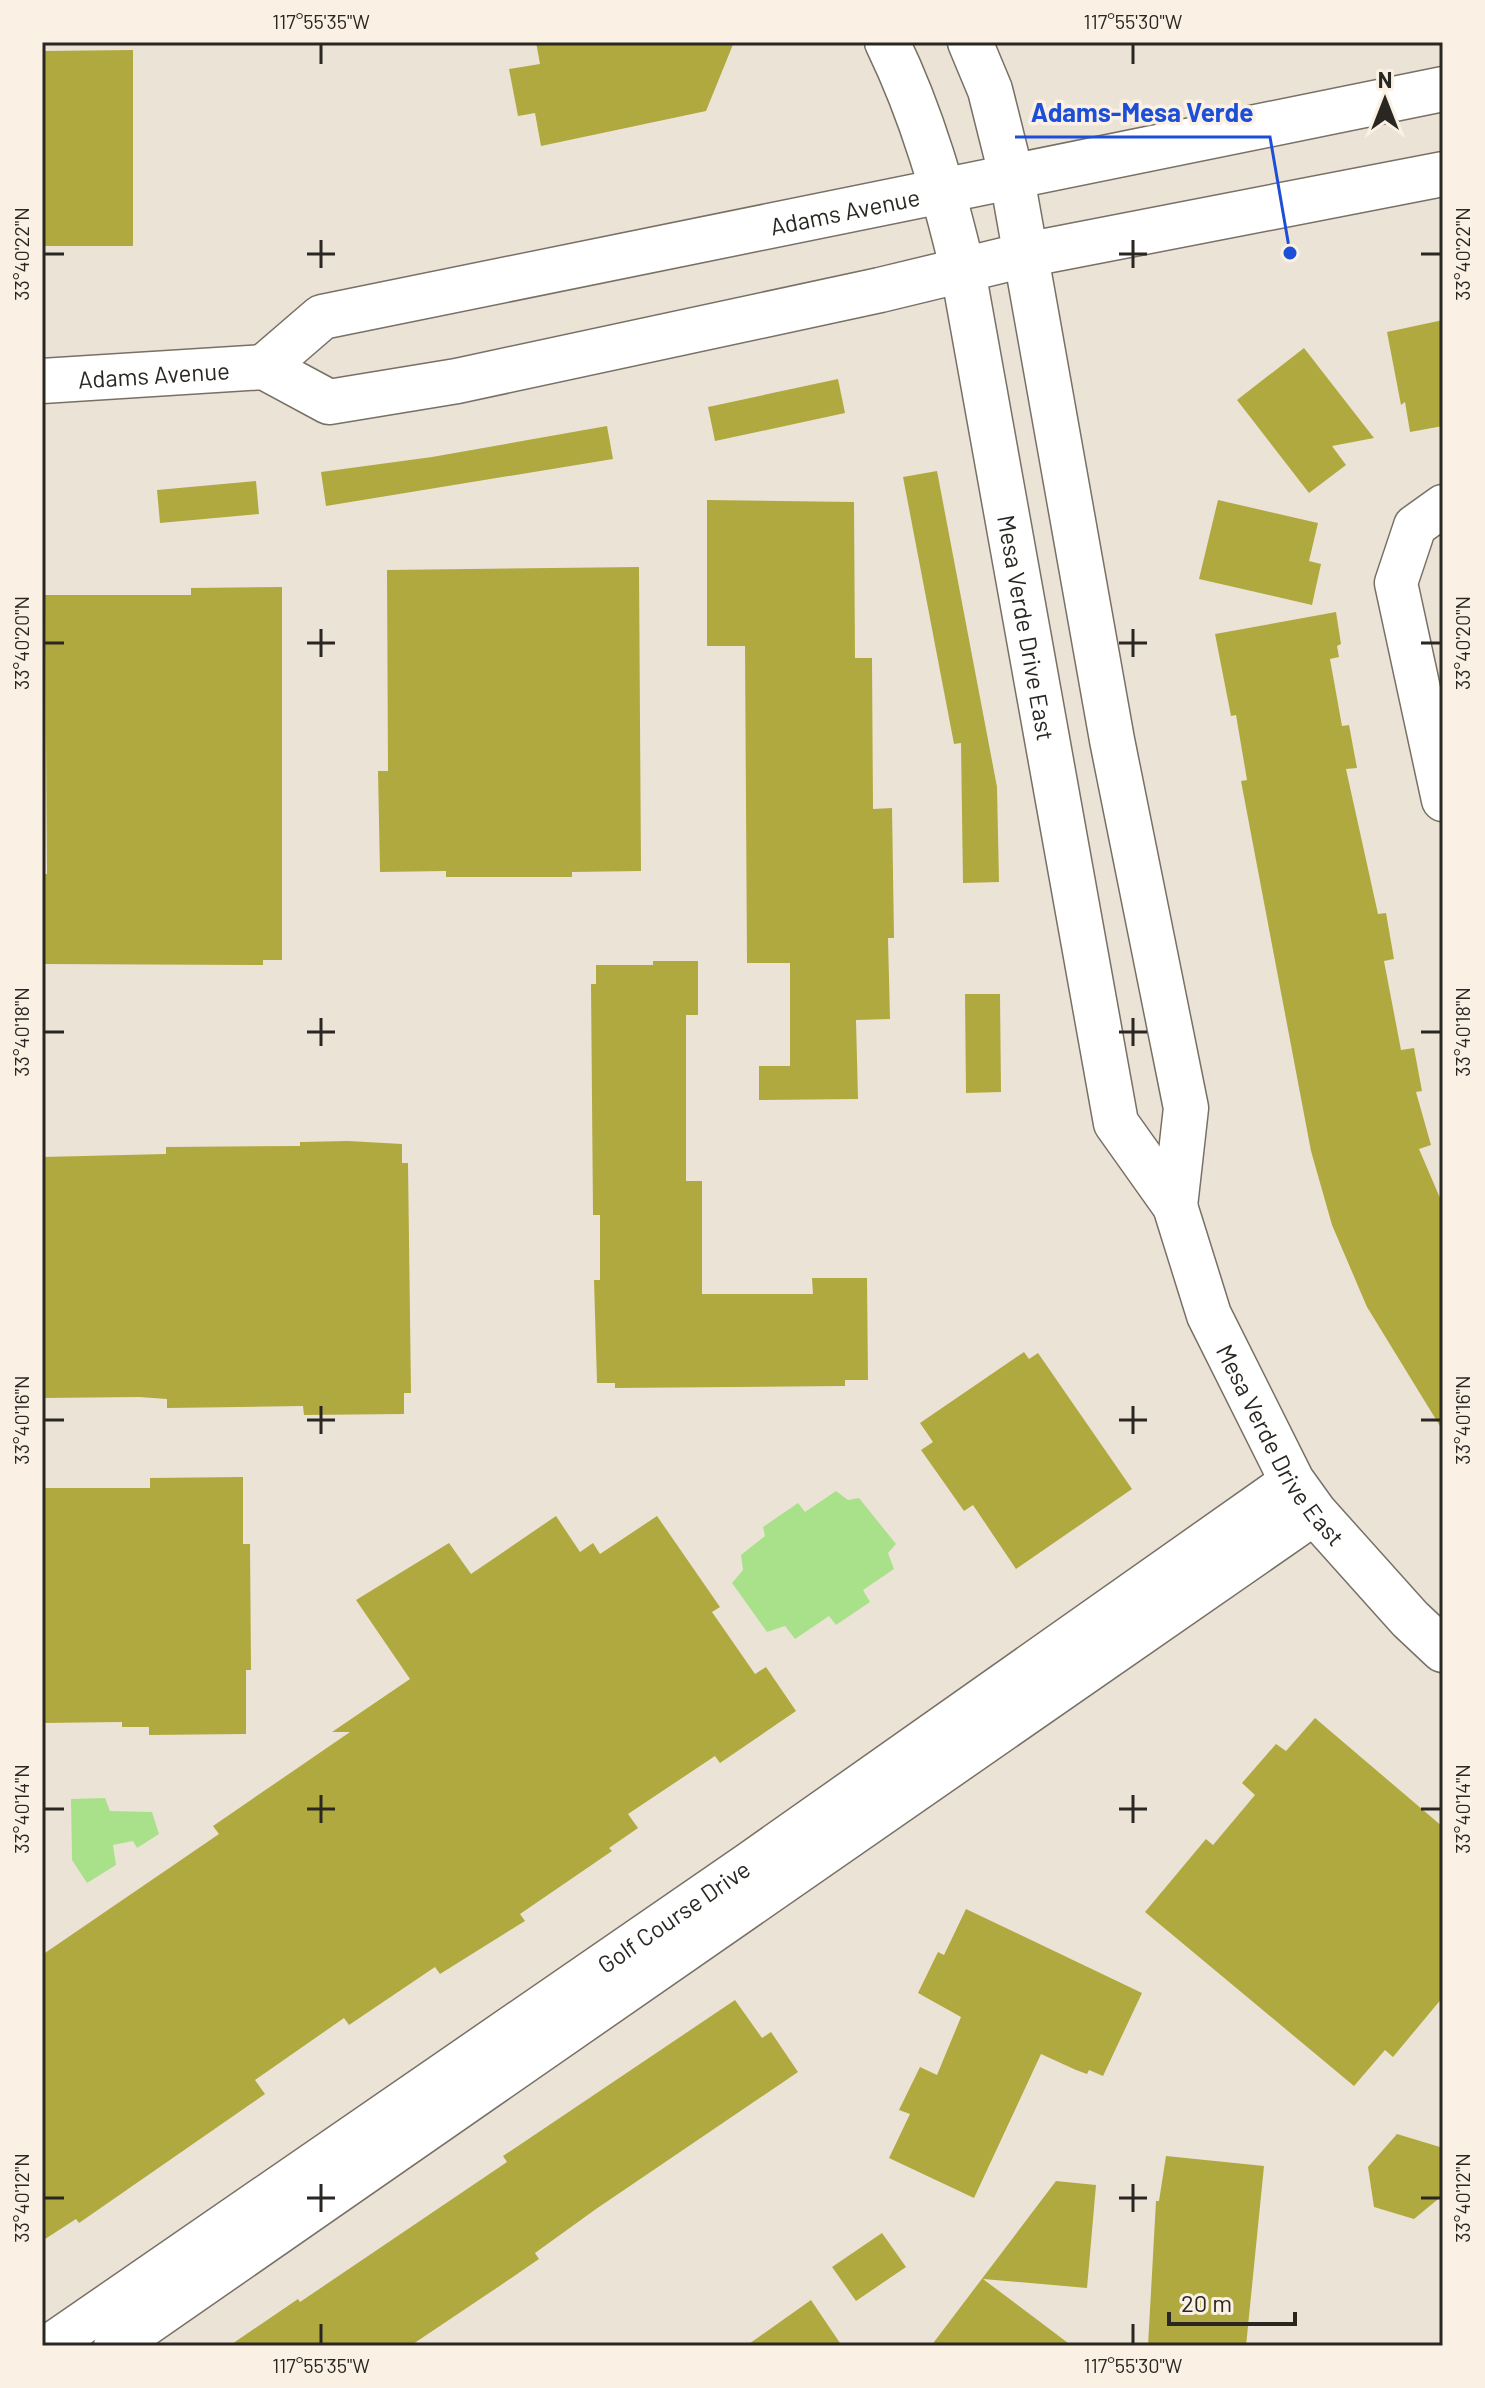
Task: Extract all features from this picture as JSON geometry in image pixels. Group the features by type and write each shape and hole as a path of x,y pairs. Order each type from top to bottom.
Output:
{"street":[{"name":"Mesa Verde Drive East","path":"887,42 914,99 944,191 963,271 1116,1123 1175,1206 1209,1315 1304,1497 1410,1619 1443,1650"},
{"name":"Mesa Verde Drive East","path":"970,42 990,90 1012,178 1112,740 1186,1108 1175,1206"},
{"name":"Adams Avenue","path":"264,367 322,317 1443,89"},
{"name":"Adams Avenue","path":"42,381 264,367 329,402 457,381 1025,255 1443,174"},
{"path":"1429,516 1396,583 1443,800"},
{"name":"Golf Course Drive","path":"49,2346 750,1863 1304,1497"},
{"name":"Golf Course Drive","path":"115,2346 1304,1497"}],"shaded area":[{"path":"836,1491 848,1500 859,1498 896,1544 888,1553 894,1569 863,1590 870,1602 836,1625 829,1616 795,1639 785,1626 767,1632 732,1583 743,1570 741,1555 765,1536 763,1527 798,1503 805,1512"},
{"path":"105,1798 110,1811 152,1812 159,1834 137,1848 133,1841 113,1845 116,1865 87,1883 72,1860 71,1799"}],"building":[{"path":"536,42 734,42 706,111 541,146 535,113 518,116 509,69 540,64"},
{"path":"133,50 133,246 42,246 42,51"},
{"path":"1443,320 1443,426 1410,432 1405,402 1401,405 1387,332"},
{"path":"1304,348 1374,438 1332,446 1346,465 1309,493 1237,400"},
{"path":"838,379 845,413 715,441 708,407"},
{"path":"607,426 613,459 326,506 321,472 432,457"},
{"path":"937,471 997,787 999,882 963,883 961,743 954,744 903,477"},
{"path":"256,481 259,514 160,523 157,490"},
{"path":"707,500 854,502 855,658 872,658 873,809 892,808 894,938 888,938 890,1019 856,1020 858,1099 759,1100 759,1066 790,1066 790,963 747,963 745,646 707,646"},
{"path":"1218,500 1318,523 1309,561 1321,564 1312,605 1199,579"},
{"path":"639,567 641,871 572,872 572,877 446,877 446,871 380,872 378,771 388,771 387,570"},
{"path":"282,587 282,960 263,960 263,965 42,964 42,874 47,874 45,595 191,595 191,588"},
{"path":"1336,612 1341,644 1337,646 1339,657 1330,659 1342,726 1349,725 1357,768 1346,769 1378,914 1386,913 1394,959 1384,961 1401,1050 1414,1048 1422,1091 1416,1092 1431,1145 1419,1149 1443,1205 1443,1431 1367,1307 1332,1225 1311,1151 1241,781 1247,780 1236,715 1231,716 1215,634"},
{"path":"653,961 698,961 698,1015 686,1015 686,1181 702,1181 702,1294 813,1294 812,1278 867,1278 868,1380 845,1380 845,1386 615,1388 615,1383 597,1383 594,1280 600,1280 600,1215 593,1215 591,984 596,984 596,965 653,965"},
{"path":"965,994 1000,994 1001,1092 966,1093"},
{"path":"300,1142 402,1144 402,1163 408,1163 411,1393 404,1393 404,1414 304,1415 303,1406 167,1408 167,1399 42,1398 42,1157 166,1154 166,1147 300,1146"},
{"path":"1024,1352 1029,1359 1038,1353 1132,1489 1016,1569 973,1505 964,1511 921,1450 933,1442 920,1423"},
{"path":"243,1477 243,1544 250,1544 251,1670 246,1670 246,1734 149,1735 149,1727 122,1727 122,1722 42,1723 42,1488 150,1488 150,1478"},
{"path":"556,1516 580,1552 593,1543 600,1554 657,1516 720,1607 712,1612 755,1674 766,1667 796,1711 720,1763 715,1756 628,1814 638,1828 609,1848 612,1851 520,1914 525,1921 440,1974 435,1967 349,2025 344,2018 255,2080 265,2094 79,2223 76,2219 42,2241 42,1955 219,1834 213,1826 350,1732 332,1732 410,1679 356,1600 449,1543 471,1574"},
{"path":"1315,1718 1443,1827 1443,1997 1393,2057 1385,2050 1354,2086 1145,1912 1206,1839 1213,1845 1255,1795 1242,1783 1276,1744 1286,1751"},
{"path":"966,1909 1142,1993 1103,2076 1089,2070 1087,2074 1041,2054 974,2198 889,2158 910,2114 899,2110 920,2067 937,2075 961,2017 918,1993 938,1952 944,1955"},
{"path":"735,2000 762,2038 771,2032 798,2072 596,2209 535,2253 539,2259 501,2285 410,2346 229,2346 298,2299 300,2302 507,2162 503,2156"},
{"path":"1397,2134 1440,2147 1443,2195 1414,2219 1374,2207 1368,2167"},
{"path":"1166,2156 1264,2166 1246,2346 1148,2346 1156,2201 1159,2201"},
{"path":"1056,2181 1096,2185 1087,2288 983,2279 1072,2346 931,2346"},
{"path":"882,2233 906,2267 856,2301 832,2267"},
{"path":"811,2300 842,2346 746,2346"}],"place":[{"name":"Adams-Mesa Verde","path":"1290,253"}]}
